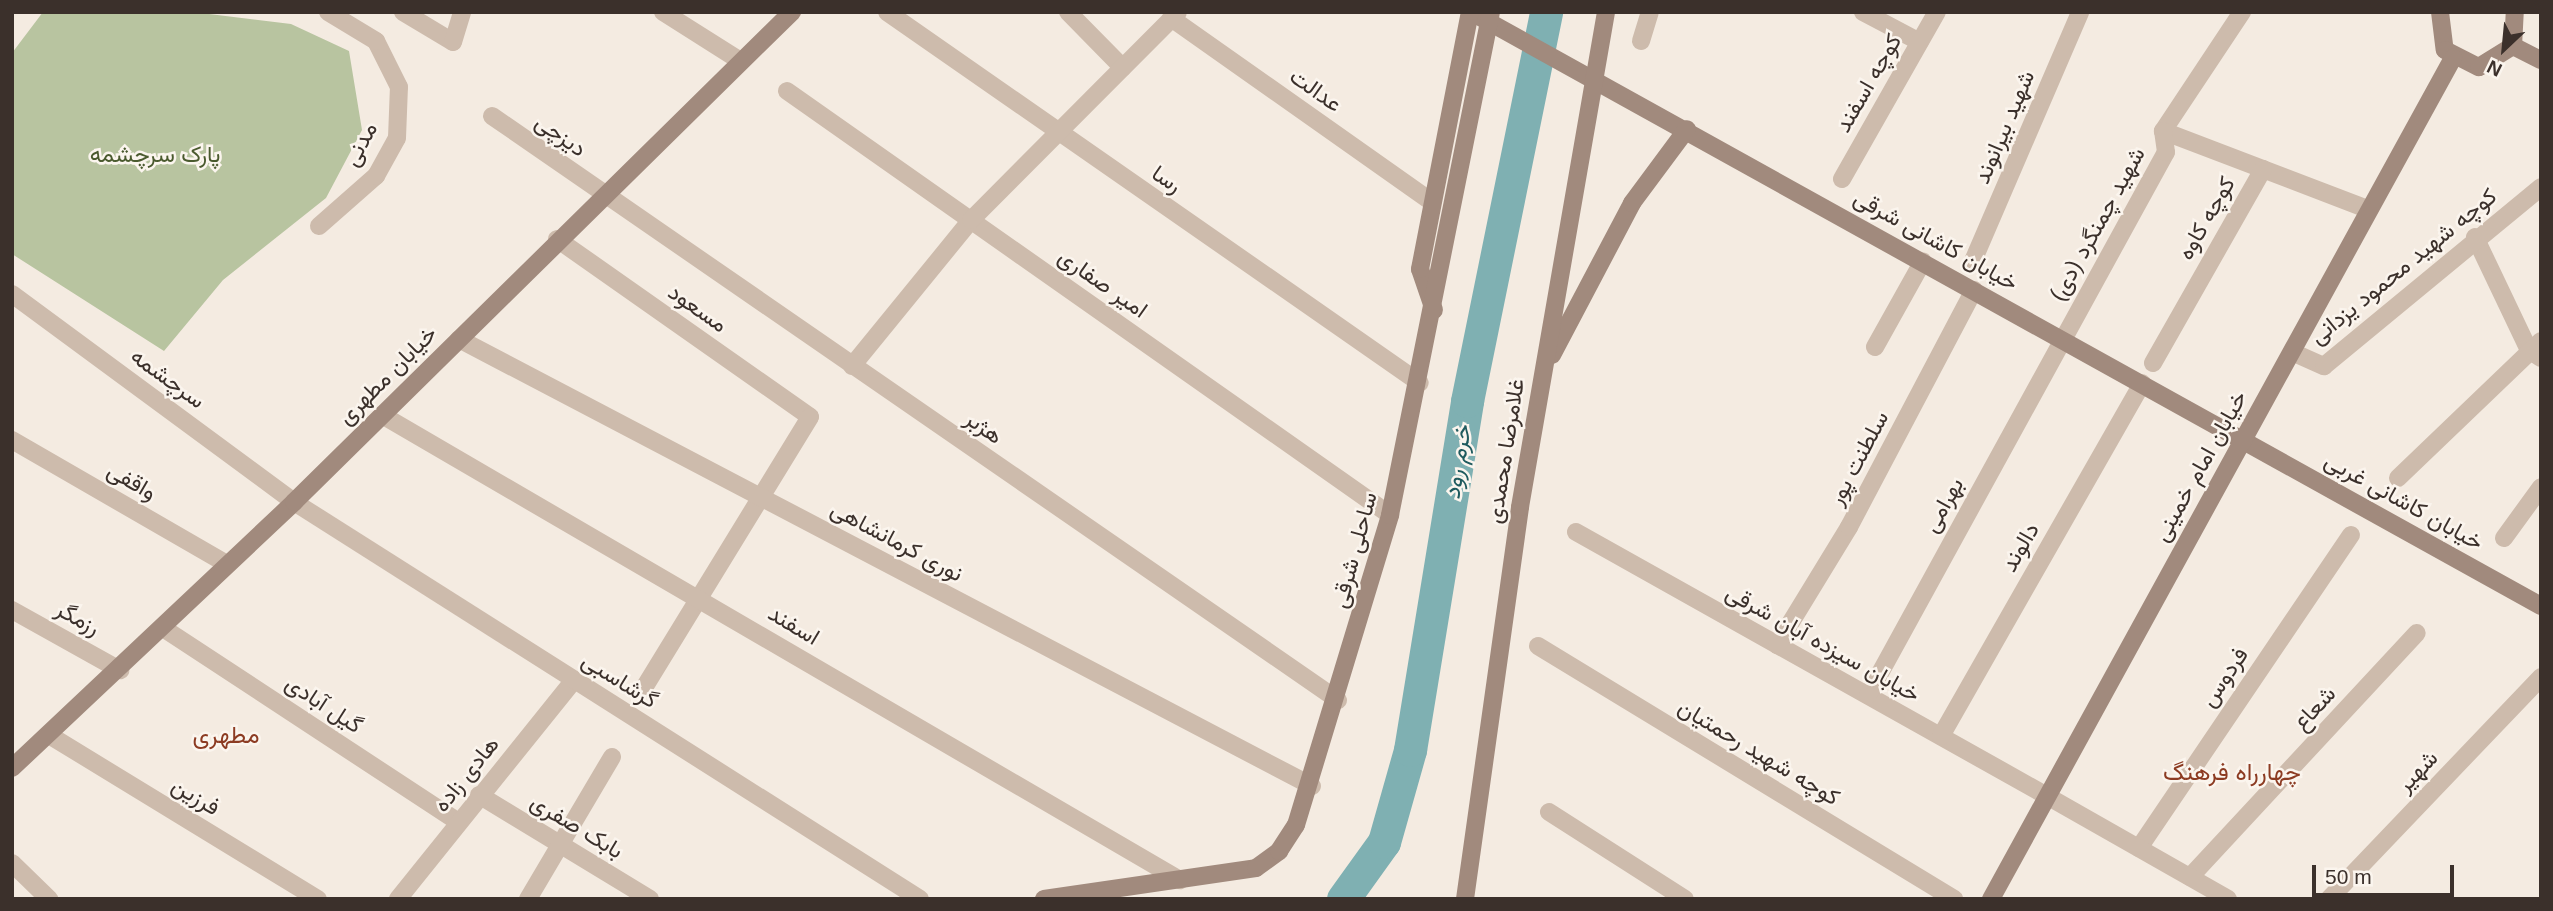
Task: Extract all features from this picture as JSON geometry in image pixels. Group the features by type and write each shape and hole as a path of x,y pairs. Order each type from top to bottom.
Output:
{"main road":[{"name":"خیابان مطهری","path":"12,768 120,670 294,502 459,340 602,194 792,12"},
{"name":"خیابان کاشانی شرقی","path":"1470,12 1605,83 2243,439"},
{"path":"1435,312 1420,269 1470,12"},
{"name":"ساحلی شرقی","path":"1044,899 1180,880 1264,862 1296,825 1312,786 1390,515 1435,312 1491,12"},
{"name":"غلامرضا محمدی","path":"1465,899 1543,371 1606,12"},
{"path":"2440,12 2440,40 2453,58 2492,64 2513,46 2515,12"},
{"path":"2513,46 2541,60"},
{"name":"خیابان امام خمینی","path":"1991,899 2292,352 2367,209 2453,58"},
{"path":"1543,371 1632,203 1687,129"},
{"name":"خیابان کاشانی غربی","path":"2243,439 2541,606"}],"street":[{"name":"مدنی","path":"319,226 376,176 397,138 400,87 376,41 328,12"},
{"path":"403,12 453,42 462,12"},
{"path":"663,12 739,60"},
{"name":"رسا","path":"887,12 1059,135 1420,383"},
{"path":"1068,12 1123,68"},
{"path":"1641,41 1650,12"},
{"path":"1864,12 1920,42"},
{"name":"کوچه اسفند","path":"1842,179 1937,12"},
{"name":"شهید بیرانوند","path":"1973,261 2080,12"},
{"path":"2163,131 2242,12"},
{"path":"852,366 971,220 1059,135 1175,15"},
{"name":"عدالت","path":"1175,15 1432,202"},
{"name":"امیر صفاری","path":"787,91 1390,515"},
{"name":"دیزچی","path":"492,116 602,194"},
{"name":"کوچه کاوه","path":"2153,363 2263,169 2163,131"},
{"name":"شهید چمنگرد (دی)","path":"2062,339 2166,152 2163,131"},
{"path":"2263,169 2367,209"},
{"name":"کوچه شهید محمود یزدانی","path":"2292,352 2324,366 2475,237 2541,187"},
{"name":"هژبر","path":"602,194 1338,700"},
{"path":"2398,478 2533,352 2475,237"},
{"name":"مسعود","path":"557,239 810,416 761,497"},
{"path":"1875,347 1923,261"},
{"name":"سلطنت پور","path":"1777,645 1849,527 1974,290"},
{"name":"سرچشمه","path":"12,293 294,502"},
{"name":"بهرامی","path":"1868,695 2062,339"},
{"name":"نوری کرمانشاهی","path":"459,340 1312,786"},
{"name":"دالوند","path":"1941,736 2141,383"},
{"name":"اسفند","path":"382,415 1180,880"},
{"name":"واقفی","path":"12,440 227,564"},
{"path":"2504,538 2541,486"},
{"path":"644,688 761,497"},
{"name":"گرشاسبی","path":"294,502 920,899"},
{"name":"خیابان سیزده آبان شرقی","path":"1576,532 2228,899"},
{"name":"فردوس","path":"2138,848 2351,535"},
{"name":"رزمگر","path":"12,610 120,670"},
{"name":"گیل آبادی","path":"163,628 458,822"},
{"name":"شعاع","path":"2190,877 2417,633"},
{"name":"کوچه شهید رحمتیان","path":"1538,646 1954,899"},
{"name":"شهیر","path":"2329,899 2541,677"},
{"name":"هادی زاده","path":"398,899 573,680"},
{"name":"فرزین","path":"49,735 318,899"},
{"path":"528,899 612,757"},
{"name":"بابک صفری","path":"479,795 650,899"},
{"path":"1549,811 1685,899"},
{"path":"12,863 49,899"}],"green space":[{"name":"پارک سرچشمه","path":"43,12 193,12 291,24 349,51 362,130 326,198 223,280 164,351 12,254 12,53"}],"waterway":[{"name":"خرم رود","path":"1343,899 1384,842 1410,750 1467,401 1546,12"}],"district":[{"name":"مطهری","path":"226,735"},
{"name":"چهارراه فرهنگ","path":"2232,772"}]}
